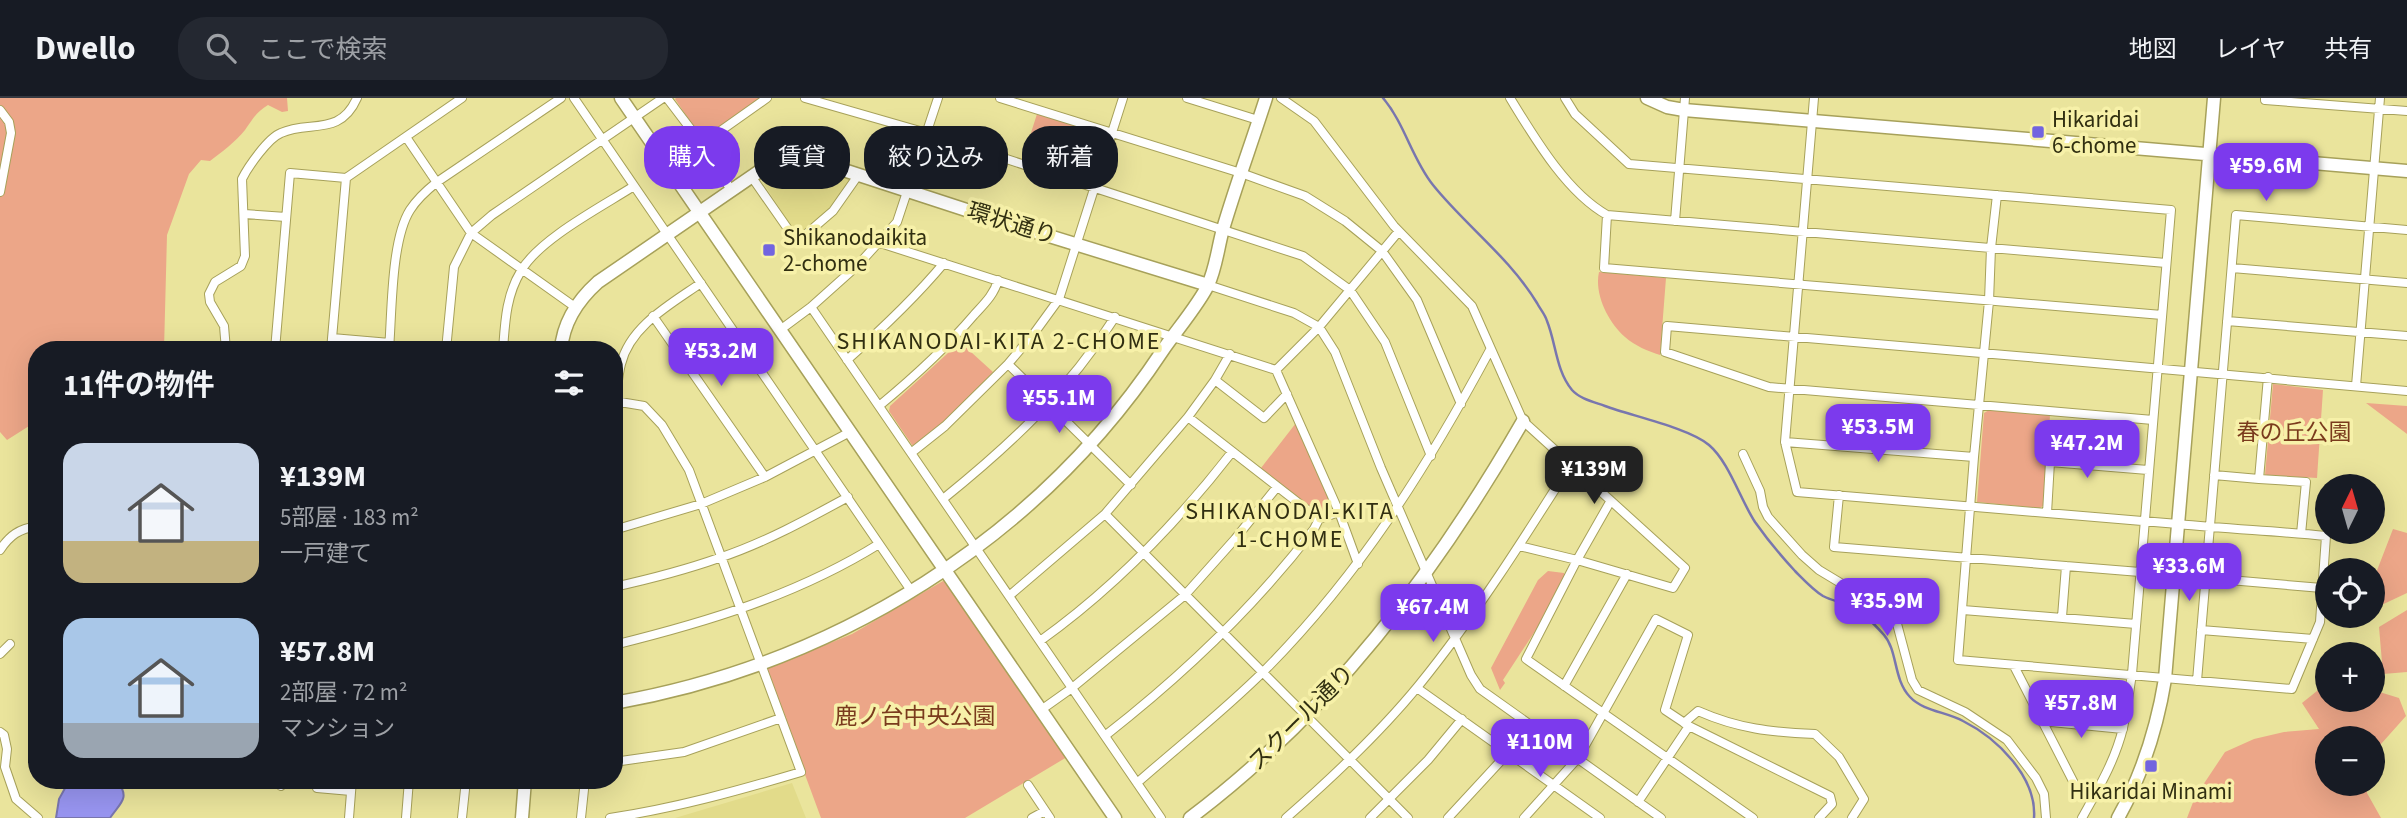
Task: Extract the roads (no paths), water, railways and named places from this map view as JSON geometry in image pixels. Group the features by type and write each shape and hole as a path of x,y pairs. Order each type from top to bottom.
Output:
{"street":[{"path":"225,341 224,326 210,302 209,294 215,282 241,266 245,256 242,179 270,139 286,131 335,122 346,114 357,98"},
{"path":"276,341 290,173 346,178 462,98"},
{"path":"389,341 397,239 410,210 436,182 561,98"},
{"path":"574,98 912,592"},
{"path":"621,98 1115,818"},
{"path":"447,341 454,267 471,233 492,215 665,98 688,126"},
{"path":"727,126 767,98"},
{"path":"805,98 903,126"},
{"path":"929,126 938,98"},
{"path":"1000,98 1090,126"},
{"path":"1114,126 1123,98"},
{"path":"1187,98 1258,120"},
{"path":"623,702 662,695 761,666 870,616 946,571 1020,512 1090,444 1150,370 1208,285 1223,229 1266,98"},
{"path":"1281,98 1314,121 1399,231 1472,306 1523,421 1685,568 1673,588 1519,546"},
{"path":"1510,98 1537,142 1560,172 1597,209 1607,215 2166,262"},
{"path":"1564,98 1576,114 1629,164 2171,210 2132,674 2123,729 2105,778 2082,818"},
{"path":"1647,98 1667,107 1684,104 1812,119 2407,171"},
{"path":"1814,98 1785,442 1797,492 2326,536 2324,558"},
{"path":"2118,818 2131,794 2148,747 2165,679 2214,98"},
{"path":"2265,98 2264,100 2407,111"},
{"path":"2356,386 2380,98"},
{"path":"1675,221 1684,104"},
{"path":"0,110 9,122 10,134 0,192"},
{"path":"1118,135 1305,196 1345,221 1382,251 1417,300 1461,404"},
{"path":"406,137 471,233 575,307"},
{"name":"環状通り","path":"563,341 565,328 575,307 598,282 767,166 798,158 859,174 1208,285"},
{"path":"751,176 797,242 832,211 859,174"},
{"path":"332,341 346,178"},
{"path":"504,341 506,312 521,270 550,241 634,186"},
{"path":"911,453 945,426 1008,364 1059,299 1094,189"},
{"path":"1101,189 1303,256 1350,290 1385,342 1431,456"},
{"path":"780,330 811,307 880,243 897,222 909,191"},
{"path":"1997,195 1958,660 2292,690 2318,628"},
{"path":"244,214 286,217"},
{"path":"1607,215 1604,268 2162,314"},
{"path":"2197,681 2236,215 2407,230"},
{"path":"1276,370 1319,327 1399,231"},
{"path":"880,243 1276,370 1339,512 1358,564"},
{"path":"847,360 916,297 944,263"},
{"path":"2232,268 2407,283"},
{"path":"878,406 958,334 995,291 998,280"},
{"path":"623,359 631,341 653,316 701,283"},
{"path":"1208,285 1294,313 1319,327 1335,352 1398,508 1471,675 1480,689 1661,818"},
{"path":"811,307 1161,818"},
{"path":"653,316 765,477"},
{"path":"943,499 997,455 1048,404 1096,347 1115,317"},
{"path":"2227,321 2407,335"},
{"path":"2153,420 1769,387 1665,352 1667,326 2407,391"},
{"path":"332,338 351,341"},
{"path":"1137,783 1263,672 1306,627 1358,564 1431,456 1490,349"},
{"path":"1009,596 1105,514 1188,417 1230,354"},
{"path":"1008,364 1131,485"},
{"path":"2259,479 2268,377"},
{"path":"1215,380 1264,418 1287,394"},
{"path":"610,818 711,799 801,772 689,470 662,425 644,406 623,402"},
{"path":"1188,417 1319,519"},
{"name":"スクール通り","path":"1190,818 1261,761 1306,717 1362,655 1427,572 1487,483 1523,421"},
{"path":"623,527 701,504 765,477 850,432"},
{"path":"1785,442 1974,457"},
{"path":"1040,641 1077,614 1144,553 1232,452"},
{"path":"1742,454 1760,491 1763,507 1776,526 1819,570 1892,614 1912,680 1918,690 1965,712 2007,740 2036,778 2043,794 2046,818"},
{"path":"2047,513 2050,462 2148,470"},
{"path":"1286,818 1350,759 1417,688 1455,639 1519,546 1571,464"},
{"path":"2214,475 2306,482 2301,534"},
{"path":"1041,710 1072,688 1185,594 1277,487"},
{"path":"1839,495 1834,547 2140,572"},
{"path":"623,585 721,558 791,528 848,497"},
{"path":"1610,502 1526,659 1753,818"},
{"path":"1106,735 1224,633 1270,585 1319,519 1339,512"},
{"path":"1105,514 1408,818"},
{"path":"0,550 16,531 28,528"},
{"path":"623,643 667,632 786,593 879,544"},
{"path":"2062,617 2066,566"},
{"path":"1564,686 1627,574"},
{"path":"2206,578 2315,587"},
{"path":"1963,610 2136,624"},
{"path":"1524,818 1578,758 1656,619 1688,635 1665,710 1686,725 1830,796 1832,804 1819,818"},
{"path":"2201,630 2313,639"},
{"path":"0,654 9,644"},
{"path":"2014,666 2076,787 2094,797"},
{"path":"1417,688 1600,818"},
{"path":"1638,802 1686,725 1698,711 1726,723 1774,733 1815,734 1839,757 1864,799 1852,818"},
{"path":"623,761 684,752 780,718"},
{"path":"1370,818 1428,760 1462,719"},
{"path":"2042,722 2123,729"},
{"path":"0,732 4,735 7,749 5,768 16,799 38,818"},
{"path":"1448,818 1508,752"},
{"path":"1028,785 1048,814 1032,818"},
{"path":"328,789 351,791 350,818"},
{"path":"406,818 408,789"},
{"path":"462,818 465,789"},
{"path":"522,818 525,789"},
{"path":"581,818 583,789"}],"waterway":[{"path":"1383,98 1433,185 1526,286 1546,318 1563,374 1572,390 1587,400 1688,433 1709,445 1728,471 1755,522 1795,571 1823,596 1861,612 1884,635 1892,649 1901,682 1910,697 1915,702 1976,728 2012,760 2029,788 2034,818"}],"place":[{"name":"Hikaridai 6-chome","path":"2038,132"},
{"name":"Shikanodaikita 2-chome","path":"769,250"},
{"name":"Hikaridai Minami","path":"2151,766"}],"district":[{"name":"SHIKANODAI-KITA 2-CHOME","path":"999,341"},
{"name":"SHIKANODAI-KITA 1-CHOME","path":"1290,525"}],"park label":[{"name":"春の丘公園","path":"2294,432"},
{"name":"鹿ノ台中央公園","path":"915,716"}]}
